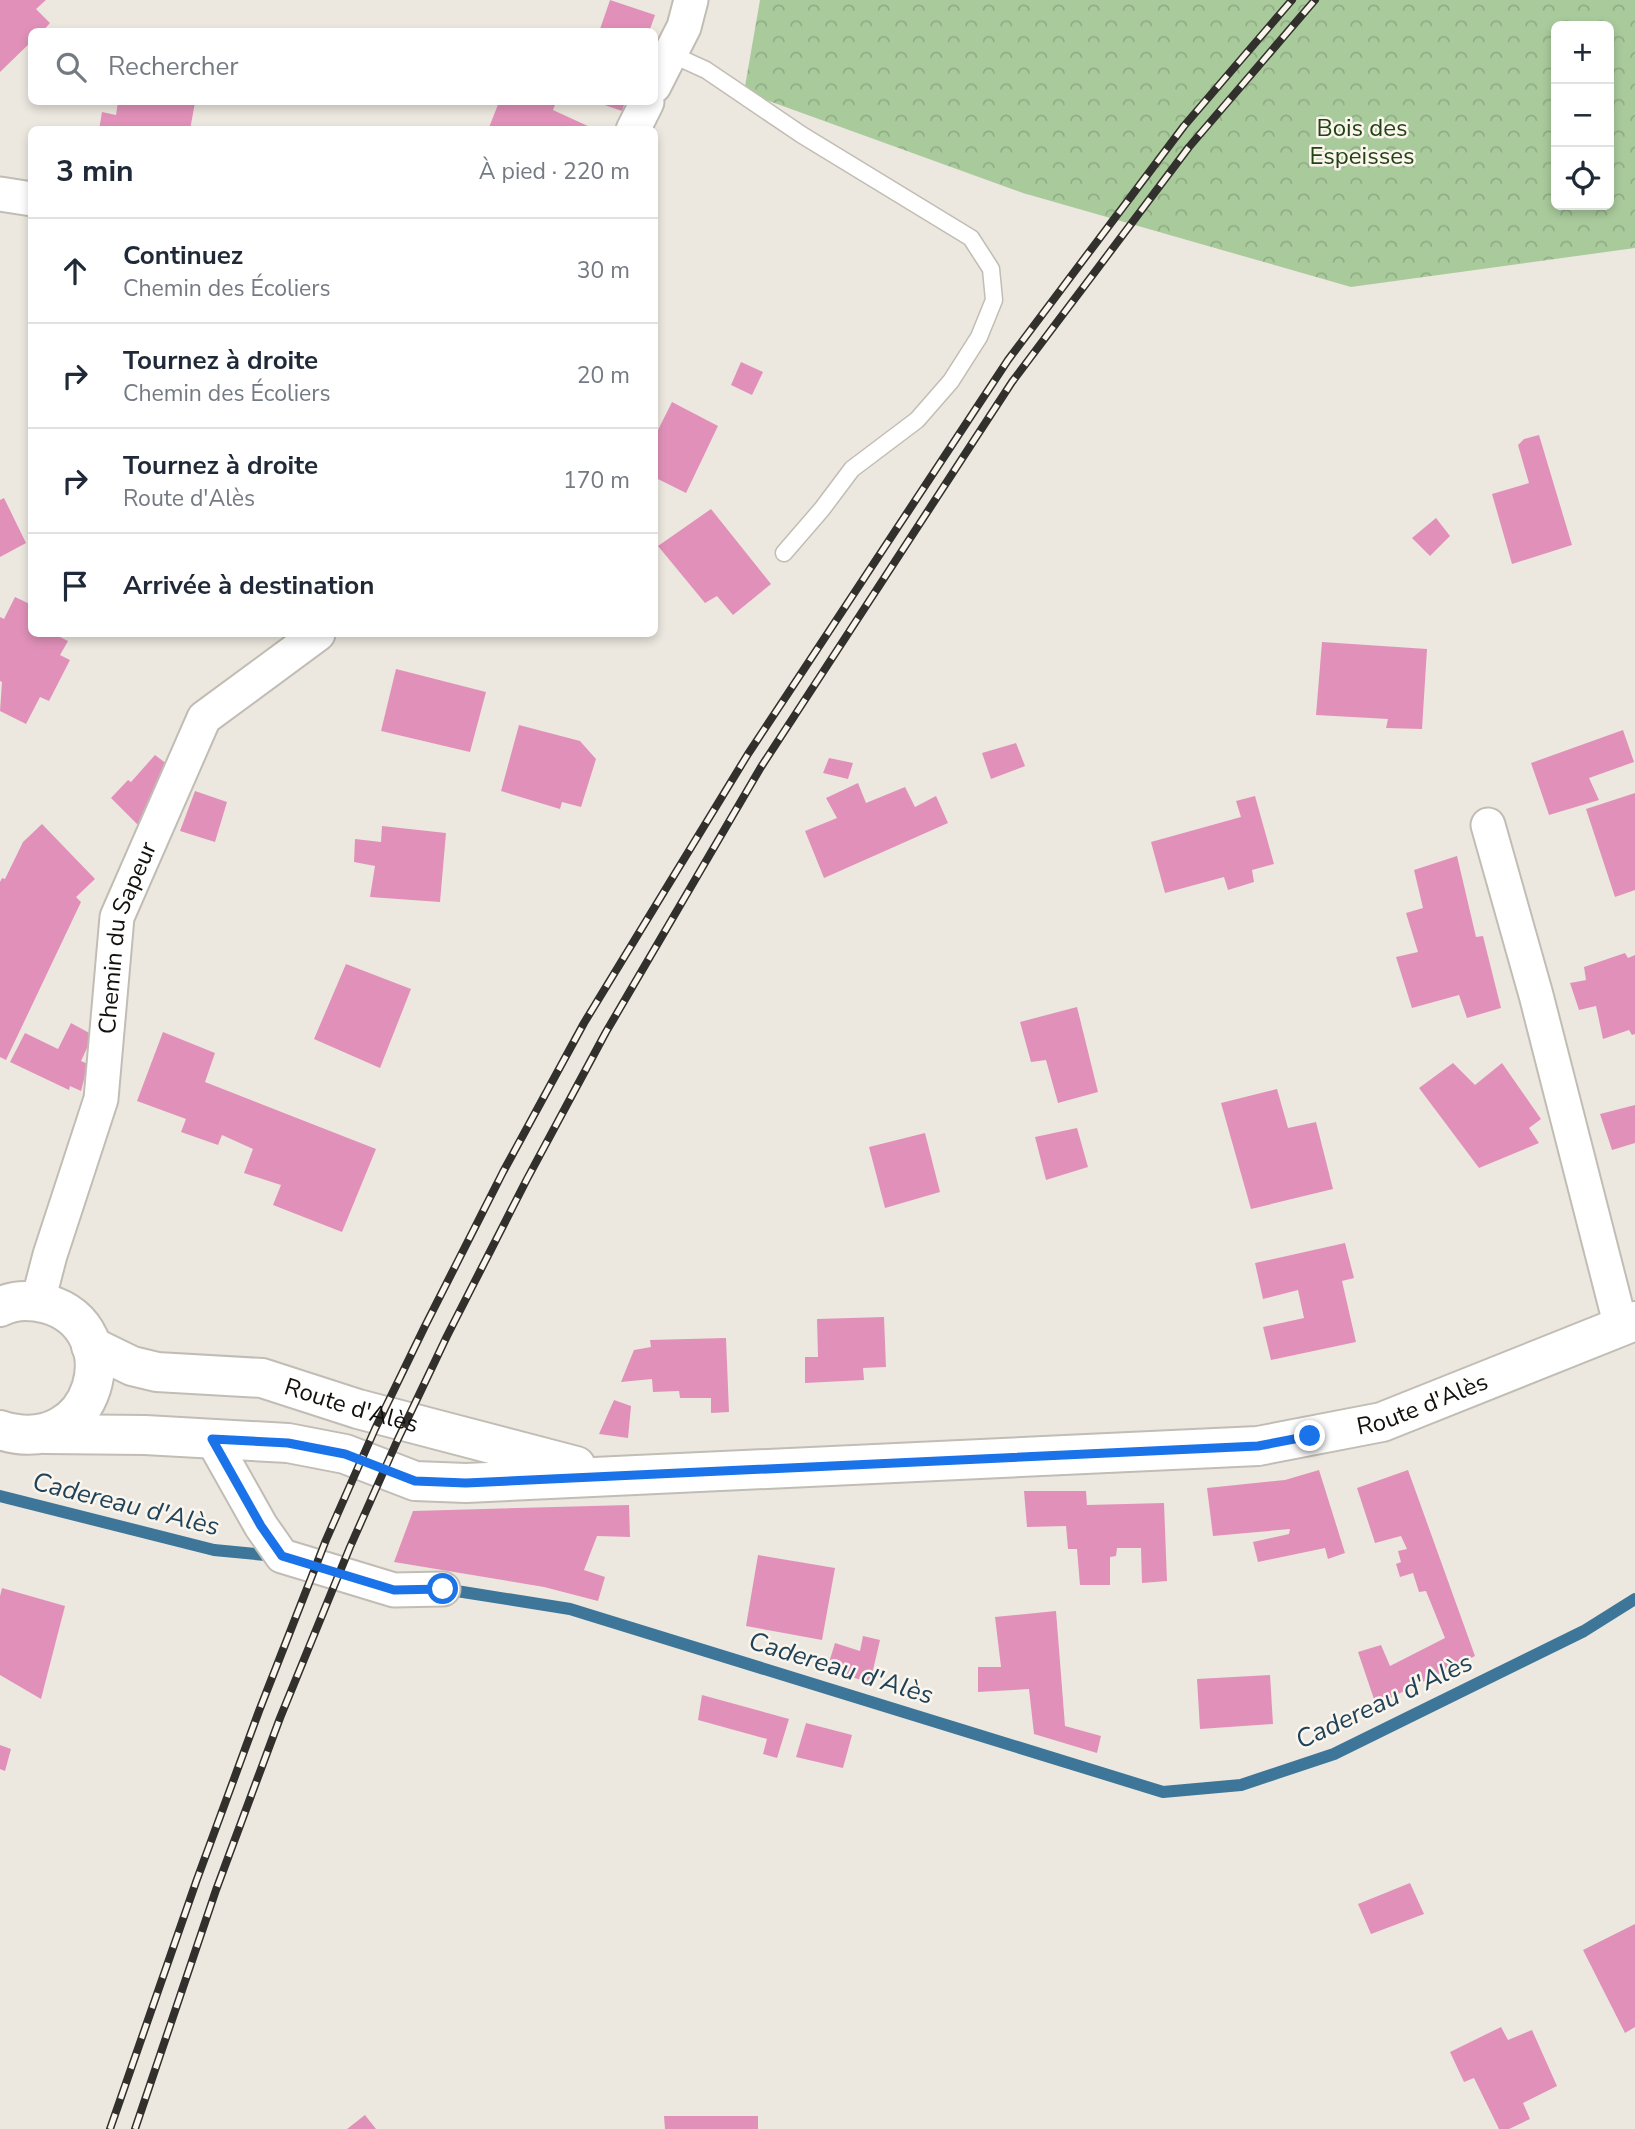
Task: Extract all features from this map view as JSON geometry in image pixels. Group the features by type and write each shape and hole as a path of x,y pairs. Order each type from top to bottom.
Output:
{"main road":[{"path":"0,1307 21,1301 38,1301 55,1306 71,1316 83,1329 92,1346 95,1368 92,1390 81,1409 65,1425 45,1434"},
{"name":"Route d'Alès","path":"0,1430 22,1436 145,1435 288,1443 345,1454 415,1481 466,1483 1258,1446 1382,1422 1628,1324"},
{"name":"Route d'Alès","path":"92,1346 132,1366 157,1372 261,1378 358,1409 612,1476"}],"street":[{"path":"658,78 684,27 691,0"},
{"path":"635,126 646,105"},
{"path":"0,194 28,198"},
{"name":"Chemin du Sapeur","path":"38,1301 50,1255 102,1099 117,917 204,718 314,637"},
{"path":"1488,825 1628,1324"},
{"path":"212,1439 261,1526 282,1556 394,1590 443,1589"}],"lane":[{"path":"671,54 706,69 802,135 971,238 991,269 995,299 979,337 951,381 917,420 852,469 784,553"}],"green space":[{"name":"Bois des Espeisses","path":"760,0 1635,0 1635,248 1351,287 1023,193 744,92"}],"building":[{"path":"0,0 46,0 36,9 50,23 46,28 28,28 28,45 0,72"},
{"path":"610,0 655,15 650,28 600,28"},
{"path":"118,105 194,105 191,126 100,126 102,112 116,115"},
{"path":"498,105 555,105 553,110 588,126 490,126"},
{"path":"605,105 624,105 622,111"},
{"path":"741,362 763,372 752,395 731,385"},
{"path":"672,402 718,426 686,493 658,479 658,430"},
{"path":"1539,435 1572,545 1512,564 1492,494 1529,483 1518,445 1524,439"},
{"path":"4,498 26,543 0,557 0,500"},
{"path":"711,509 771,584 733,615 717,596 705,603 658,546"},
{"path":"1436,518 1450,536 1430,556 1412,538"},
{"path":"15,597 28,603 28,637 60,637 68,641 60,655 70,660 49,701 40,697 26,724 0,711 0,617 4,619"},
{"path":"1322,642 1427,649 1422,729 1386,728 1388,719 1316,715"},
{"path":"396,669 486,692 470,752 381,731"},
{"path":"519,725 580,741 596,759 581,807 562,802 560,809 501,791"},
{"path":"1623,730 1634,762 1589,778 1599,800 1549,815 1531,763"},
{"path":"1016,743 1025,766 991,779 982,753"},
{"path":"155,755 171,767 168,783 138,825 111,798 128,780 131,782"},
{"path":"829,758 853,763 848,779 823,773"},
{"path":"858,783 866,803 905,787 915,807 936,796 948,823 824,878 805,831 837,818 826,798"},
{"path":"195,791 227,802 215,842 180,831"},
{"path":"1635,793 1635,890 1615,897 1586,809"},
{"path":"1255,796 1274,864 1252,870 1254,882 1228,890 1224,877 1165,893 1151,842 1241,817 1236,801"},
{"path":"42,824 95,879 76,897 81,902 6,1060 0,1057 0,882 2,878 5,879 23,842"},
{"path":"382,826 446,833 440,902 370,897 375,866 354,862 355,839 381,842"},
{"path":"1457,856 1476,937 1483,936 1501,1008 1467,1018 1459,995 1412,1008 1396,957 1418,952 1406,913 1423,908 1414,870"},
{"path":"1625,953 1628,958 1635,955 1635,1034 1632,1035 1629,1030 1603,1039 1596,1006 1579,1010 1570,983 1586,980 1584,967"},
{"path":"346,964 411,989 380,1068 314,1039"},
{"path":"1077,1007 1098,1092 1058,1103 1046,1060 1031,1062 1020,1022"},
{"path":"71,1023 93,1035 81,1061 88,1064 81,1091 70,1086 69,1090 10,1062 25,1033 58,1049"},
{"path":"163,1032 215,1053 205,1082 376,1149 342,1232 273,1205 281,1185 244,1173 253,1149 222,1135 218,1145 181,1132 186,1119 137,1101"},
{"path":"1453,1063 1475,1085 1502,1063 1541,1119 1529,1128 1539,1143 1479,1168 1419,1088"},
{"path":"1277,1089 1288,1128 1316,1122 1333,1189 1251,1209 1221,1103"},
{"path":"1635,1105 1635,1143 1612,1150 1600,1114"},
{"path":"1077,1128 1088,1167 1046,1180 1035,1137"},
{"path":"925,1133 940,1192 885,1208 869,1147"},
{"path":"1345,1243 1354,1278 1342,1281 1356,1342 1271,1360 1263,1327 1304,1318 1298,1290 1263,1299 1255,1263"},
{"path":"884,1317 886,1367 863,1368 864,1380 805,1383 805,1357 818,1357 817,1319"},
{"path":"726,1338 729,1412 711,1413 711,1398 680,1398 679,1391 653,1392 652,1379 621,1382 634,1350 651,1347 650,1340"},
{"path":"614,1400 631,1406 628,1438 599,1434"},
{"path":"1319,1470 1345,1553 1328,1559 1325,1548 1258,1562 1253,1542 1289,1534 1290,1529 1213,1536 1207,1488 1285,1480"},
{"path":"1408,1470 1475,1656 1376,1705 1358,1652 1381,1645 1390,1666 1445,1638 1426,1591 1419,1592 1413,1573 1400,1577 1396,1564 1401,1562 1398,1551 1407,1549 1401,1536 1375,1543 1357,1488"},
{"path":"1024,1491 1086,1491 1087,1505 1164,1503 1167,1581 1142,1583 1141,1548 1117,1548 1116,1556 1110,1557 1110,1585 1080,1585 1077,1549 1068,1549 1066,1526 1027,1527"},
{"path":"629,1505 630,1537 597,1536 584,1570 605,1577 598,1601 544,1587 394,1562 413,1511"},
{"path":"758,1555 835,1568 822,1640 746,1626"},
{"path":"2,1588 65,1606 41,1699 0,1675"},
{"path":"1056,1611 1065,1726 1101,1736 1097,1753 1034,1734 1029,1689 978,1692 978,1667 1001,1667 995,1617"},
{"path":"863,1636 880,1640 870,1683 827,1669 835,1643 860,1651"},
{"path":"1270,1675 1273,1724 1200,1729 1197,1679"},
{"path":"702,1695 789,1719 777,1758 763,1754 767,1739 698,1720"},
{"path":"806,1723 852,1735 843,1768 796,1757"},
{"path":"0,1745 11,1749 5,1771 0,1769"},
{"path":"1410,1883 1424,1914 1371,1934 1358,1904"},
{"path":"1635,1924 1635,2027 1625,2033 1583,1950"},
{"path":"1501,2027 1508,2040 1532,2030 1557,2086 1523,2103 1530,2119 1509,2129 1499,2129 1474,2078 1464,2082 1450,2052"},
{"path":"365,2115 376,2129 347,2129"},
{"path":"664,2116 758,2116 758,2129 665,2129"}],"waterway":[{"name":"Cadereau d'Alès","path":"0,1496 214,1550 276,1556"},
{"name":"Cadereau d'Alès","path":"444,1589 570,1609 1163,1792 1241,1785 1334,1754 1584,1631 1635,1599"}],"railway":[{"path":"110,2129 196,1882 326,1540 375,1429 425,1326 503,1172 584,1023 748,754 1008,360 1184,126 1292,0"},
{"path":"135,2129 216,1890 280,1718 350,1547 447,1336 606,1032 761,767 1012,382 1189,147 1315,0"}],"route":[{"path":"443,1589 394,1590 282,1556 261,1526 212,1439 288,1443 345,1454 415,1481 466,1483 1258,1446 1310,1436"}]}
